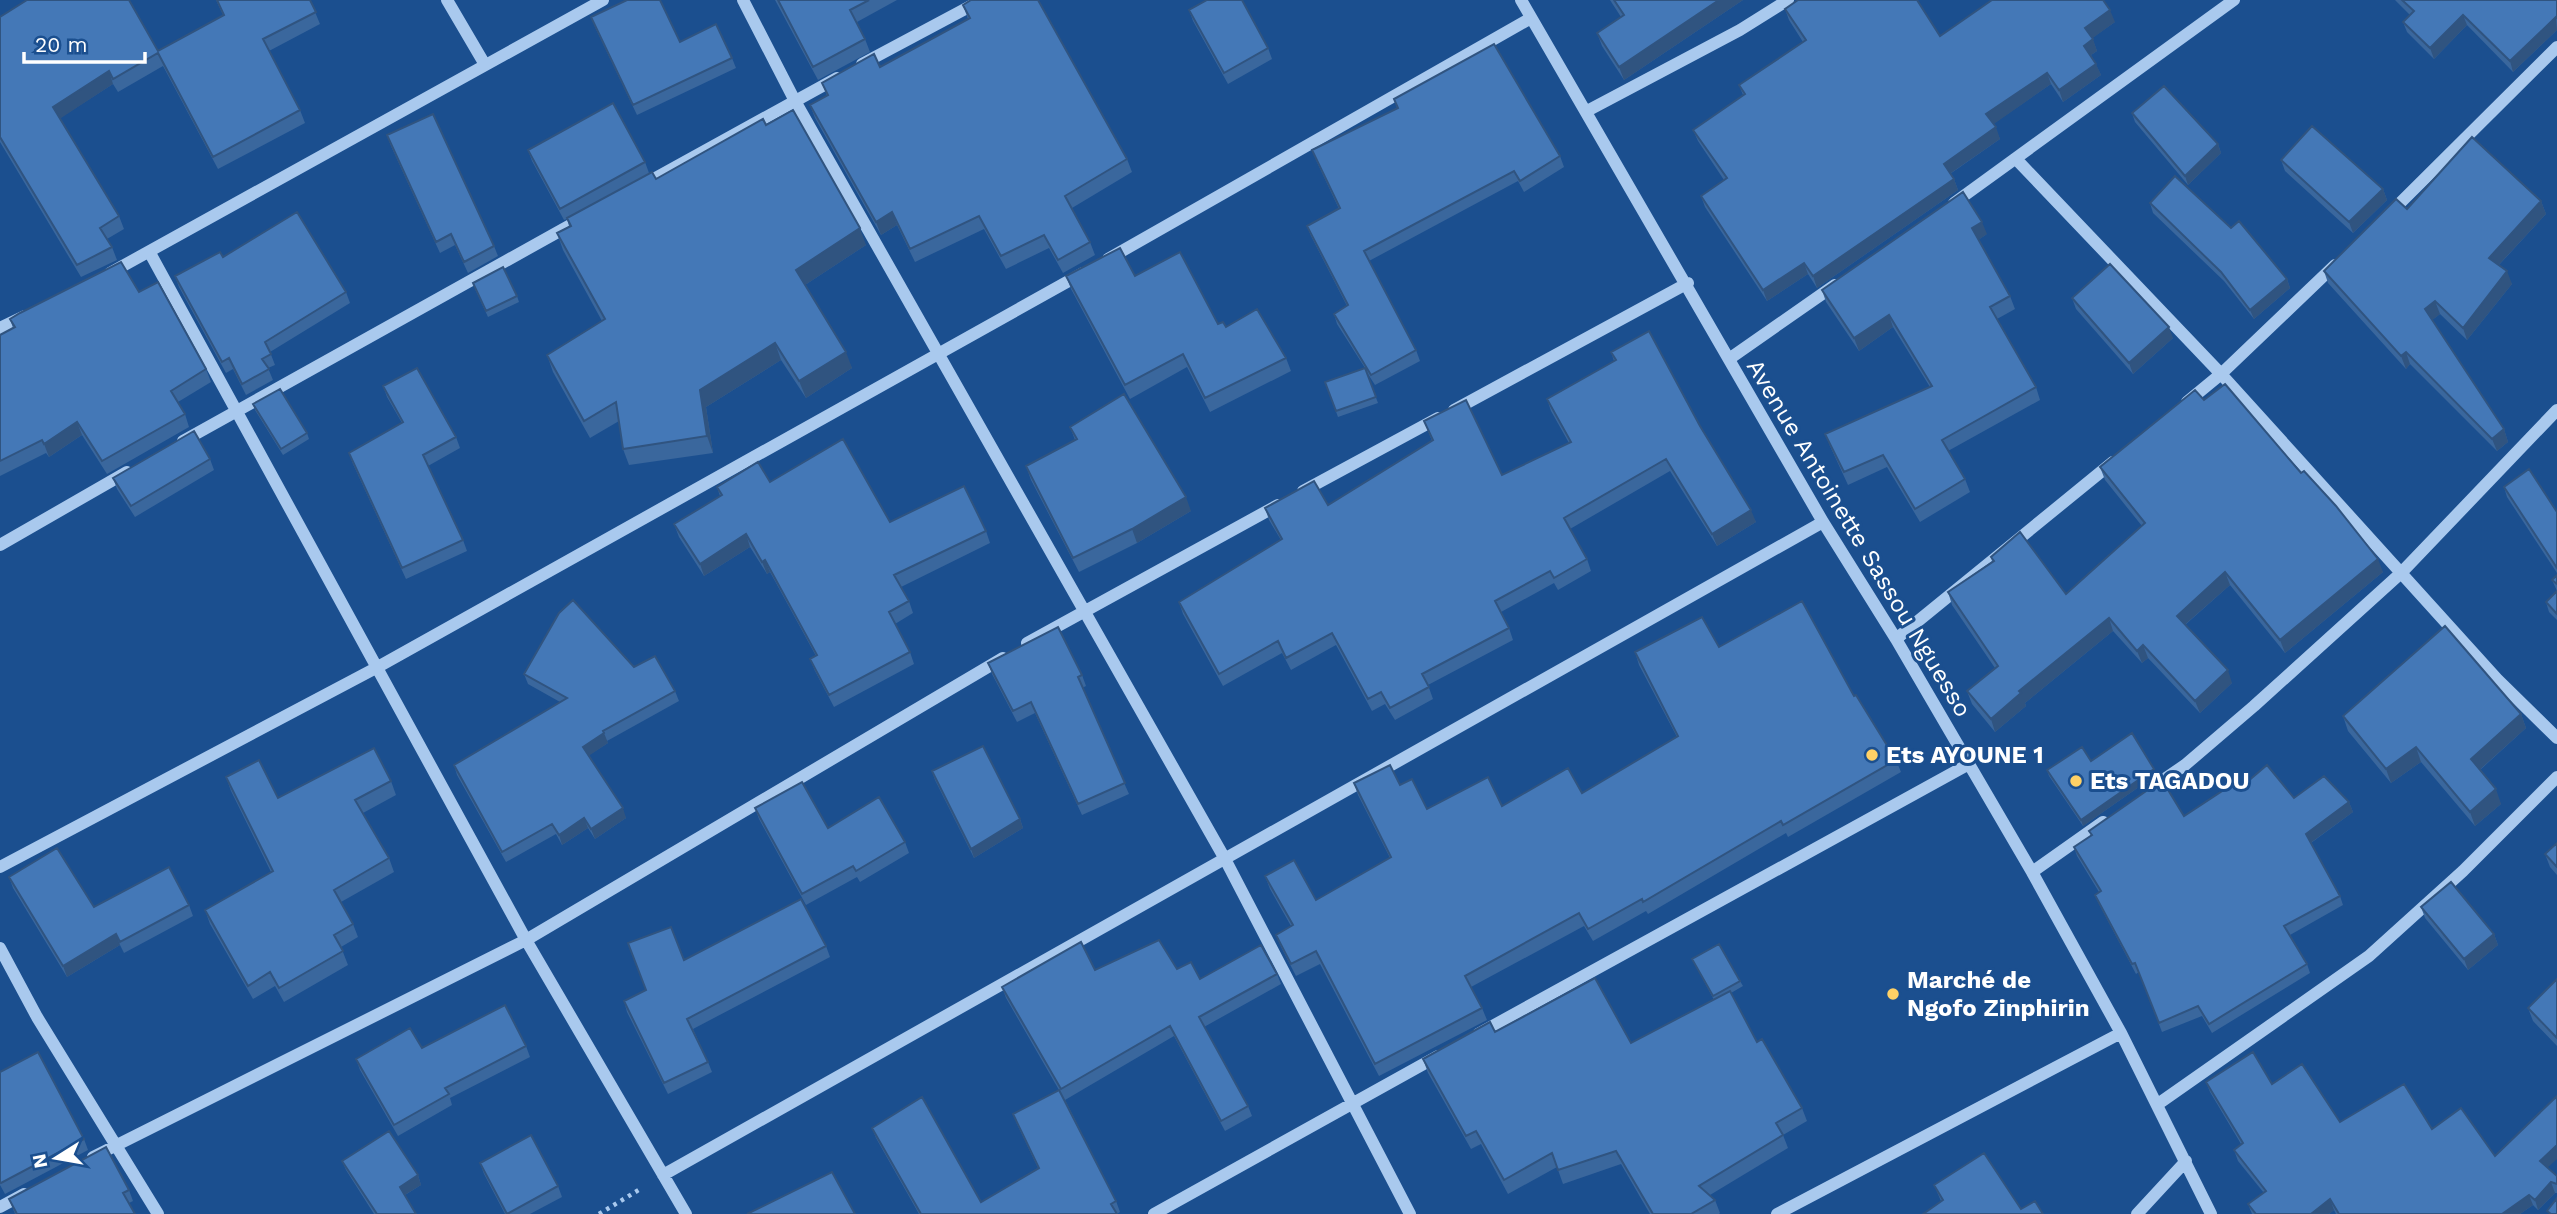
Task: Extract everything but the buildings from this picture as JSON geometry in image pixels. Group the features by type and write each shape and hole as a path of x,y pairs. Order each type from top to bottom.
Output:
{"street":[{"path":"447,0 484,63"},
{"path":"100,278 150,253 484,63 603,0"},
{"path":"743,0 794,101 941,354 1082,611 1224,859 1410,1214"},
{"path":"624,195 982,0"},
{"name":"Avenue Antoinette Sassou Nguesso","path":"1521,0 1688,283 1823,522 1896,639 2032,872 2121,1033 2211,1214"},
{"path":"1587,111 1740,30 1788,0"},
{"path":"1938,214 2017,160 2234,0"},
{"path":"0,867 376,668 941,354 1531,18"},
{"path":"2379,223 2557,47"},
{"path":"2017,160 2221,374 2497,679 2557,738"},
{"path":"165,451 600,209"},
{"path":"2178,409 2221,374 2350,251"},
{"path":"150,253 526,940 686,1214"},
{"path":"1729,359 1849,275"},
{"path":"81,1164 526,940 1082,611 1688,283"},
{"path":"0,328 37,310"},
{"path":"2141,796 2185,765 2254,706 2401,573 2557,410"},
{"path":"1896,639 2123,453"},
{"path":"0,545 141,464"},
{"path":"663,1175 1823,522"},
{"path":"1461,1043 1969,764"},
{"path":"2158,1104 2369,956 2463,871 2557,777"},
{"path":"2032,872 2119,811"},
{"path":"0,948 37,1017 158,1214"},
{"path":"1777,1214 2121,1033"},
{"path":"1154,1214 1449,1050"},
{"path":"2137,1214 2186,1161"},
{"path":"0,1207 35,1188"}],"path":[{"path":"599,1214 663,1175"}],"place":[{"name":"Ets AYOUNE 1","path":"1872,755"},
{"name":"Ets TAGADOU","path":"2076,781"},
{"name":"Marché de Ngofo Zinphirin","path":"1893,994"}]}
